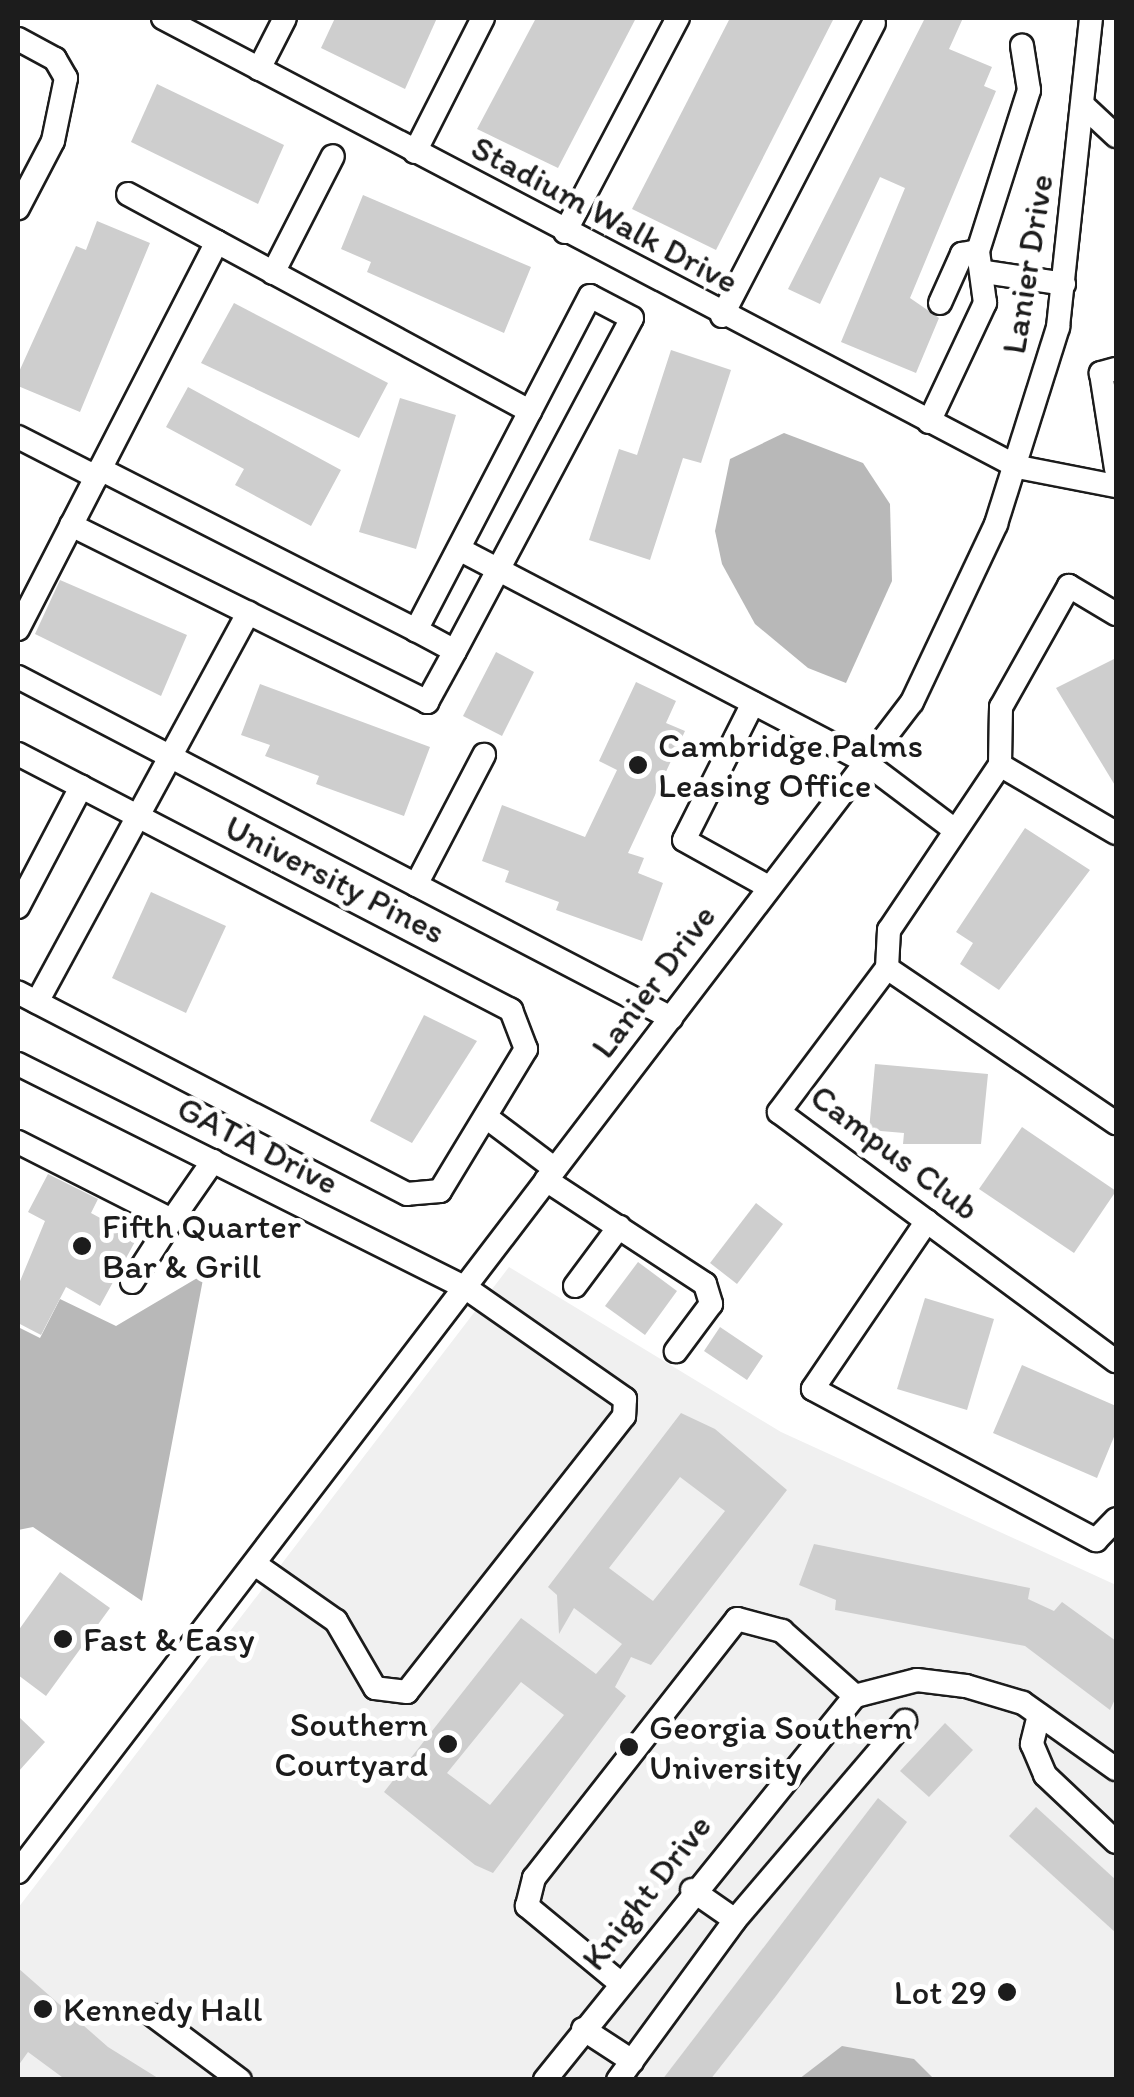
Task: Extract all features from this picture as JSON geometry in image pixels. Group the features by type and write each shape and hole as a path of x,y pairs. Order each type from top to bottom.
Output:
{"street":[{"name":"Stadium Walk Drive","path":"162,18 722,316 1018,467 1116,486"},
{"path":"258,69 285,18"},
{"path":"416,152 484,18"},
{"path":"566,232 678,18"},
{"name":"Lanier Drive","path":"18,1872 672,1018 862,760 912,702 1018,467 1064,284 1086,108 1091,18"},
{"path":"722,316 874,22"},
{"path":"18,39 55,59 66,78 53,141 18,208"},
{"path":"929,422 986,303 982,261 1029,90 1022,46"},
{"path":"1086,108 1116,136"},
{"path":"274,273 333,156"},
{"path":"128,194 530,410"},
{"path":"18,630 217,242"},
{"path":"940,303 962,254 1064,284"},
{"path":"71,526 427,702 632,318 590,296 416,630"},
{"path":"1116,369 1101,372 1116,457"},
{"path":"18,437 455,651"},
{"path":"459,549 862,760 952,827"},
{"path":"1116,614 1069,586 1001,706 1000,765 1116,833"},
{"path":"28,997 136,816 248,613"},
{"path":"18,677 672,1018"},
{"path":"753,703 684,840 767,886"},
{"name":"University Pines","path":"18,754 511,1010 526,1049 490,1120 440,1191 407,1194 28,997"},
{"path":"416,884 484,755"},
{"name":"Campus Club","path":"1000,765 952,827 889,930 887,968 780,1112 1116,1361"},
{"path":"18,907 81,787"},
{"path":"887,968 1116,1124"},
{"name":"GATA Drive","path":"18,1064 466,1288 625,1400 624,1416 408,1692 375,1688 336,1621 256,1564"},
{"path":"490,1120 619,1228 705,1284 711,1304 676,1352"},
{"path":"18,1142 172,1220"},
{"path":"132,1282 213,1162"},
{"path":"927,1221 813,1390 1096,1540 1116,1519"},
{"path":"575,1286 619,1228"},
{"path":"620,1983 527,1906 534,1878 737,1620 782,1630 855,1696 917,1680 966,1686 1039,1715 1116,1770"},
{"name":"Knight Drive","path":"545,2080 692,1890 855,1696"},
{"path":"1039,1715 1032,1744 1045,1775 1116,1842"},
{"path":"583,2030 625,2070 735,1920 905,1722"},
{"path":"692,1890 735,1920"},
{"path":"154,2016 240,2080"}],"shaded area":[{"path":"784,433 863,463 890,504 892,581 846,683 808,668 755,624 722,564 715,531 730,459"},
{"name":"Georgia Southern University","path":"509,1267 781,1432 1116,1585 1116,2079 18,2079 18,1908"},
{"path":"204,1274 142,1601 33,1527 18,1530 18,1327 40,1338 60,1299 116,1326"},
{"path":"842,2046 914,2059 934,2079 799,2079"}],"building":[{"path":"335,18 437,18 405,89 321,48"},
{"path":"536,18 636,18 558,168 477,129"},
{"path":"730,18 834,18 716,250 632,209"},
{"path":"925,18 963,18 949,49 992,67 984,86 996,91 910,298 939,318 916,373 841,342 905,188 880,177 820,304 788,289"},
{"path":"157,84 284,145 258,204 131,142"},
{"path":"363,195 531,267 504,333 367,272 371,262 341,249"},
{"path":"97,221 150,243 80,412 18,386 18,374 76,246 86,250"},
{"path":"234,303 388,383 359,438 201,363"},
{"path":"671,350 731,370 701,463 683,458 650,560 589,540 619,449 637,455"},
{"path":"188,387 341,470 311,526 235,485 244,469 166,427"},
{"path":"400,398 456,415 416,549 359,532"},
{"path":"60,580 187,635 161,696 35,634"},
{"path":"496,652 534,672 502,736 463,716"},
{"path":"1116,658 1116,787 1056,688"},
{"path":"636,682 676,701 666,723 685,731 628,853 644,858 638,873 663,883 642,941 556,910 559,902 505,882 509,871 482,861 502,805 585,837 617,770 599,761"},
{"path":"260,684 430,747 404,816 316,784 319,776 265,756 270,745 241,735"},
{"path":"1025,828 1090,870 999,990 960,964 973,943 956,932"},
{"path":"151,892 226,926 186,1013 112,978"},
{"path":"424,1015 477,1041 412,1143 370,1121"},
{"path":"875,1064 988,1074 981,1144 903,1144 904,1133 869,1130"},
{"path":"1022,1127 1116,1191 1074,1253 979,1189"},
{"name":"Fifth Quarter Bar & Grill","path":"48,1174 98,1199 91,1213 137,1238 100,1306 66,1287 41,1335 18,1323 18,1286 45,1221 28,1212"},
{"path":"756,1203 783,1224 737,1284 710,1263"},
{"path":"638,1262 677,1291 645,1335 605,1306"},
{"path":"925,1298 994,1319 967,1410 897,1389"},
{"path":"720,1327 763,1356 747,1380 704,1351"},
{"path":"1022,1365 1116,1406 1116,1432 1097,1478 993,1433"},
{"path":"681,1413 715,1429 787,1490 651,1665 631,1657 615,1687 626,1696 493,1873 475,1865 384,1792 521,1618 596,1674 622,1644 574,1608 559,1634 557,1595 548,1587","holes":["680,1477 725,1511 653,1601 609,1568","521,1682 564,1715 490,1805 447,1773"]},
{"path":"814,1544 1030,1588 1028,1599 1054,1611 1062,1602 1116,1641 1116,1697 1110,1710 1025,1646 835,1610 836,1600 799,1585"},
{"path":"60,1572 110,1608 46,1696 18,1675 18,1631"},
{"path":"18,1716 45,1742 18,1772"},
{"path":"945,1723 973,1750 929,1797 900,1771"},
{"path":"878,1798 907,1822 776,1996 710,2080 662,2080"},
{"path":"1036,1807 1116,1880 1116,1933 1009,1836"},
{"name":"Kennedy Hall","path":"18,1968 108,2047 161,2080 66,2080 28,2052 18,2066"}],"place":[{"name":"Cambridge Palms Leasing Office","path":"638,765"},
{"name":"Fifth Quarter Bar & Grill","path":"82,1246"},
{"name":"Fast & Easy","path":"63,1639"},
{"name":"Southern Courtyard","path":"448,1744"},
{"name":"Georgia Southern University","path":"629,1747"},
{"name":"Lot 29","path":"1007,1992"},
{"name":"Kennedy Hall","path":"43,2009"}]}
